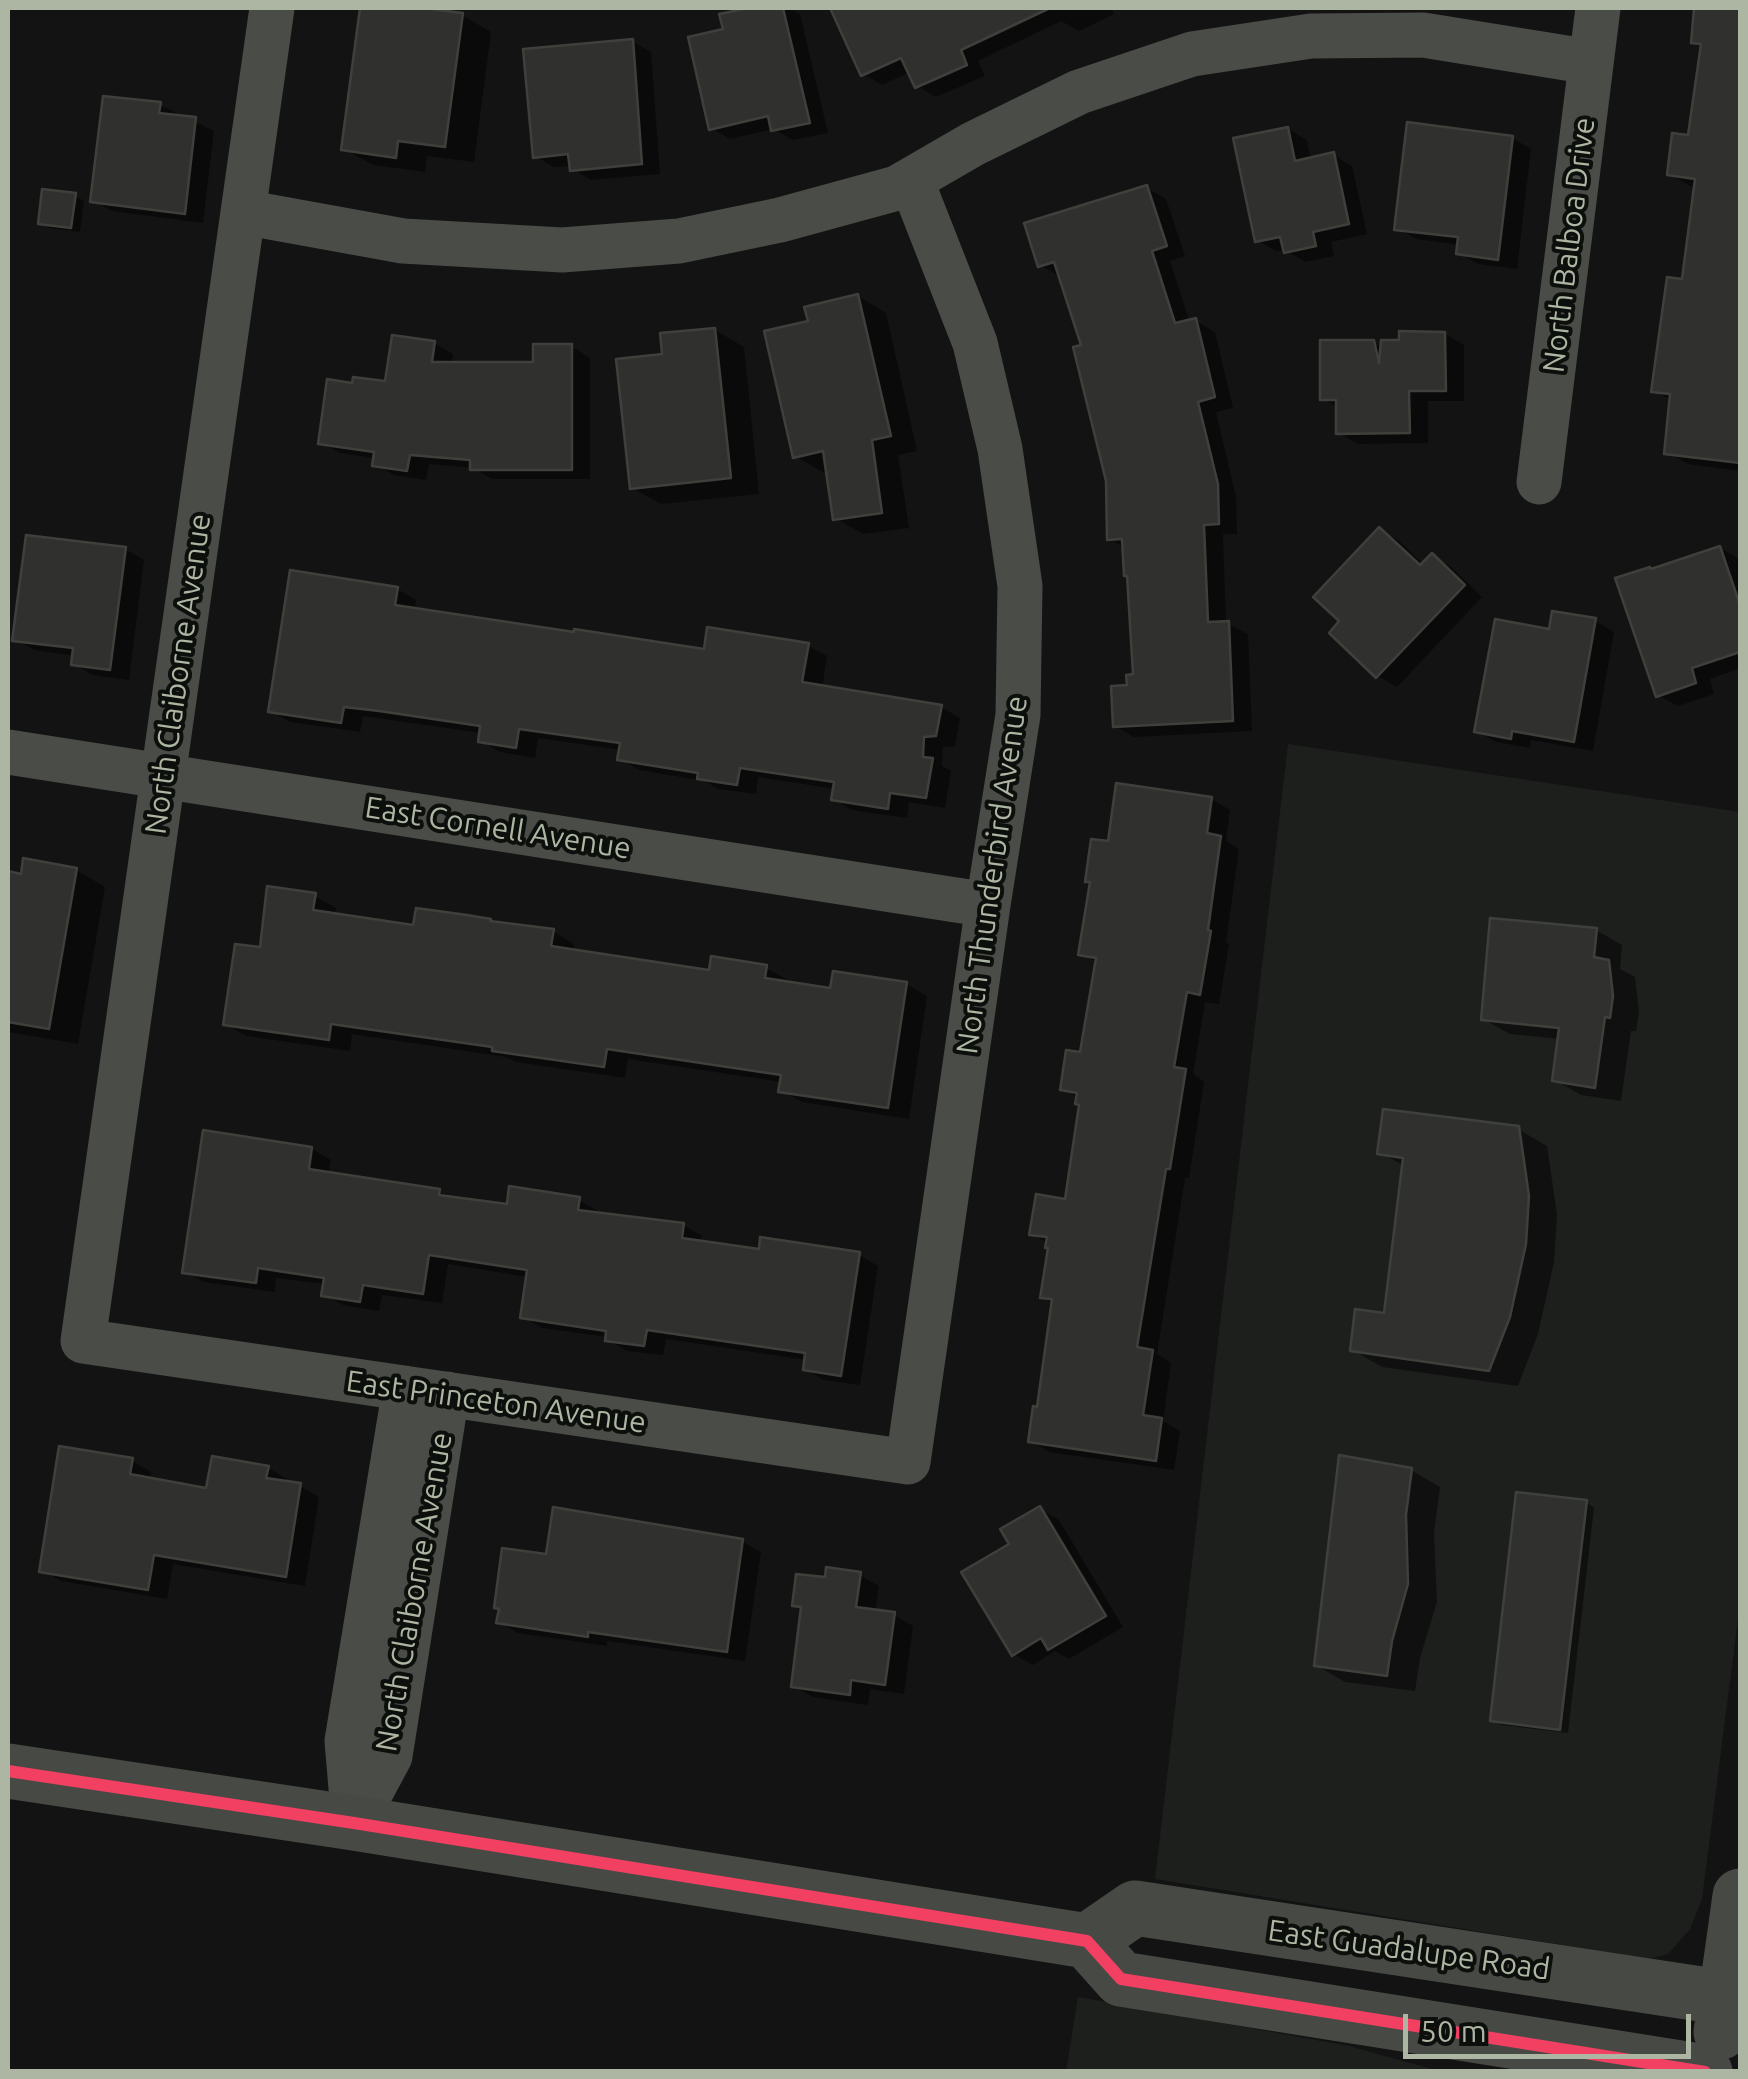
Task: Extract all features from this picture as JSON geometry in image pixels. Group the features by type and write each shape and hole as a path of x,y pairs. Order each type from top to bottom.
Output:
{"main road":[{"path":"8,1771 1086,1941 1120,1980 1705,2072"},
{"path":"1716,2072 1733,1999 1740,1896"},
{"name":"East Guadalupe Road","path":"1086,1941 1134,1908 1733,1999"}],"street":[{"name":"North Claiborne Avenue","path":"83,1341 272,8"},
{"name":"North Balboa Drive","path":"1540,482 1598,8"},
{"path":"243,212 402,241 562,250 679,241 780,220 897,188 973,144 1079,92 1192,54 1311,36 1422,35 1592,62"},
{"name":"North Thunderbird Avenue","path":"908,1462 1018,715 1020,586 1000,449 975,343 911,180"},
{"name":"East Cornell Avenue","path":"8,752 988,905"},
{"name":"East Princeton Avenue","path":"83,1341 908,1462"},
{"name":"North Claiborne Avenue","path":"354,1823 347,1741 426,1391"}],"shaded area":[{"path":"1288,744 1740,812 1740,1603 1702,1899 1690,1929 1668,1954 1649,1959 1155,1879"},
{"path":"1078,1997 1349,2046 1439,2071 1066,2072"}],"building":[{"path":"360,8 424,8 463,13 445,147 398,141 396,158 341,150"},
{"path":"748,8 783,8 810,123 771,131 768,116 709,130 688,37 723,29 719,14"},
{"path":"830,8 1050,8 961,50 967,65 915,88 901,58 861,76"},
{"path":"1694,8 1740,8 1740,463 1664,454 1670,394 1651,392 1667,277 1682,279 1695,179 1667,175 1672,133 1688,135 1701,44 1691,43"},
{"path":"633,39 642,164 570,171 568,154 533,158 523,49"},
{"path":"103,96 161,102 159,113 196,117 185,214 90,202"},
{"path":"1407,122 1513,136 1498,260 1456,254 1458,237 1394,230"},
{"path":"1288,127 1295,161 1334,152 1349,224 1313,232 1316,246 1284,253 1280,237 1255,242 1233,138"},
{"path":"1147,185 1167,246 1152,251 1175,323 1196,318 1215,397 1198,402 1218,484 1219,524 1204,525 1208,622 1229,621 1233,721 1113,727 1111,686 1127,685 1126,675 1133,674 1122,539 1107,540 1106,481 1073,347 1081,345 1054,262 1038,267 1024,223"},
{"path":"42,189 76,193 71,228 38,224"},
{"path":"858,294 891,436 872,440 882,513 833,520 823,451 793,458 764,331 808,321 804,307"},
{"path":"715,328 731,478 630,489 616,359 662,354 660,333"},
{"path":"1399,331 1445,332 1446,391 1409,391 1410,433 1336,434 1336,400 1320,400 1320,340 1374,340 1379,363 1381,340 1399,340"},
{"path":"392,335 435,341 432,362 533,362 533,344 572,344 572,470 470,470 470,460 410,455 407,471 372,466 374,452 318,444 327,379 352,383 353,377 385,381"},
{"path":"1379,527 1420,565 1432,553 1465,585 1376,678 1329,633 1339,621 1313,597"},
{"path":"26,535 126,547 110,670 71,665 73,648 12,641"},
{"path":"1720,546 1740,605 1740,652 1692,668 1696,683 1656,697 1615,578"},
{"path":"290,570 398,587 395,605 574,632 704,649 707,627 809,643 802,682 942,705 936,736 924,737 923,757 933,758 926,798 890,793 888,809 831,800 834,782 740,768 737,785 697,779 698,773 617,760 620,743 519,729 516,748 478,742 480,726 379,711 344,707 341,723 268,712"},
{"path":"1552,611 1596,618 1574,742 1512,731 1511,739 1474,732 1495,619 1549,629"},
{"path":"1116,783 1212,797 1207,833 1221,836 1200,995 1187,992 1174,1067 1186,1069 1137,1347 1153,1350 1143,1415 1162,1418 1156,1461 1028,1442 1033,1406 1037,1407 1052,1299 1040,1298 1047,1237 1029,1235 1036,1194 1065,1199 1079,1105 1075,1104 1077,1093 1060,1090 1066,1050 1080,1052 1096,958 1078,955 1090,882 1085,882 1091,839 1108,841"},
{"path":"23,858 77,868 49,1029 8,1022 8,871 21,874"},
{"path":"267,886 316,893 313,910 413,925 416,908 467,915 554,929 551,946 709,970 711,956 767,965 765,978 830,988 833,971 907,982 888,1108 778,1092 781,1075 607,1049 604,1067 331,1024 329,1040 223,1025 235,944 260,947"},
{"path":"1490,918 1597,928 1594,957 1609,960 1613,996 1610,1018 1605,1017 1595,1088 1552,1081 1559,1028 1481,1020"},
{"path":"1383,1109 1519,1126 1529,1196 1526,1244 1510,1317 1489,1371 1350,1351 1355,1309 1384,1313 1403,1158 1377,1154"},
{"path":"203,1130 312,1147 309,1169 440,1189 439,1195 507,1204 509,1186 580,1197 578,1210 684,1223 682,1238 759,1249 760,1237 860,1252 841,1376 803,1370 805,1353 647,1330 644,1346 605,1341 606,1331 520,1318 527,1270 429,1255 423,1294 363,1285 360,1302 321,1296 324,1278 258,1268 256,1283 182,1273"},
{"path":"59,1446 133,1458 130,1474 206,1488 212,1456 269,1466 266,1478 301,1483 286,1577 154,1555 148,1590 39,1572"},
{"path":"1339,1455 1412,1468 1406,1515 1408,1584 1387,1676 1314,1666"},
{"path":"1516,1492 1587,1500 1560,1730 1490,1721"},
{"path":"1040,1506 1106,1616 1048,1650 1041,1638 1012,1656 961,1572 1009,1544 1000,1529"},
{"path":"553,1507 743,1539 727,1652 496,1623 499,1609 494,1608 502,1548 546,1554"},
{"path":"826,1567 861,1572 856,1607 895,1612 885,1685 851,1680 850,1695 791,1687 801,1607 792,1606 796,1574 825,1577"}],"transit line":[{"path":"8,1771 1087,1941 1121,1979 1705,2072"}]}
